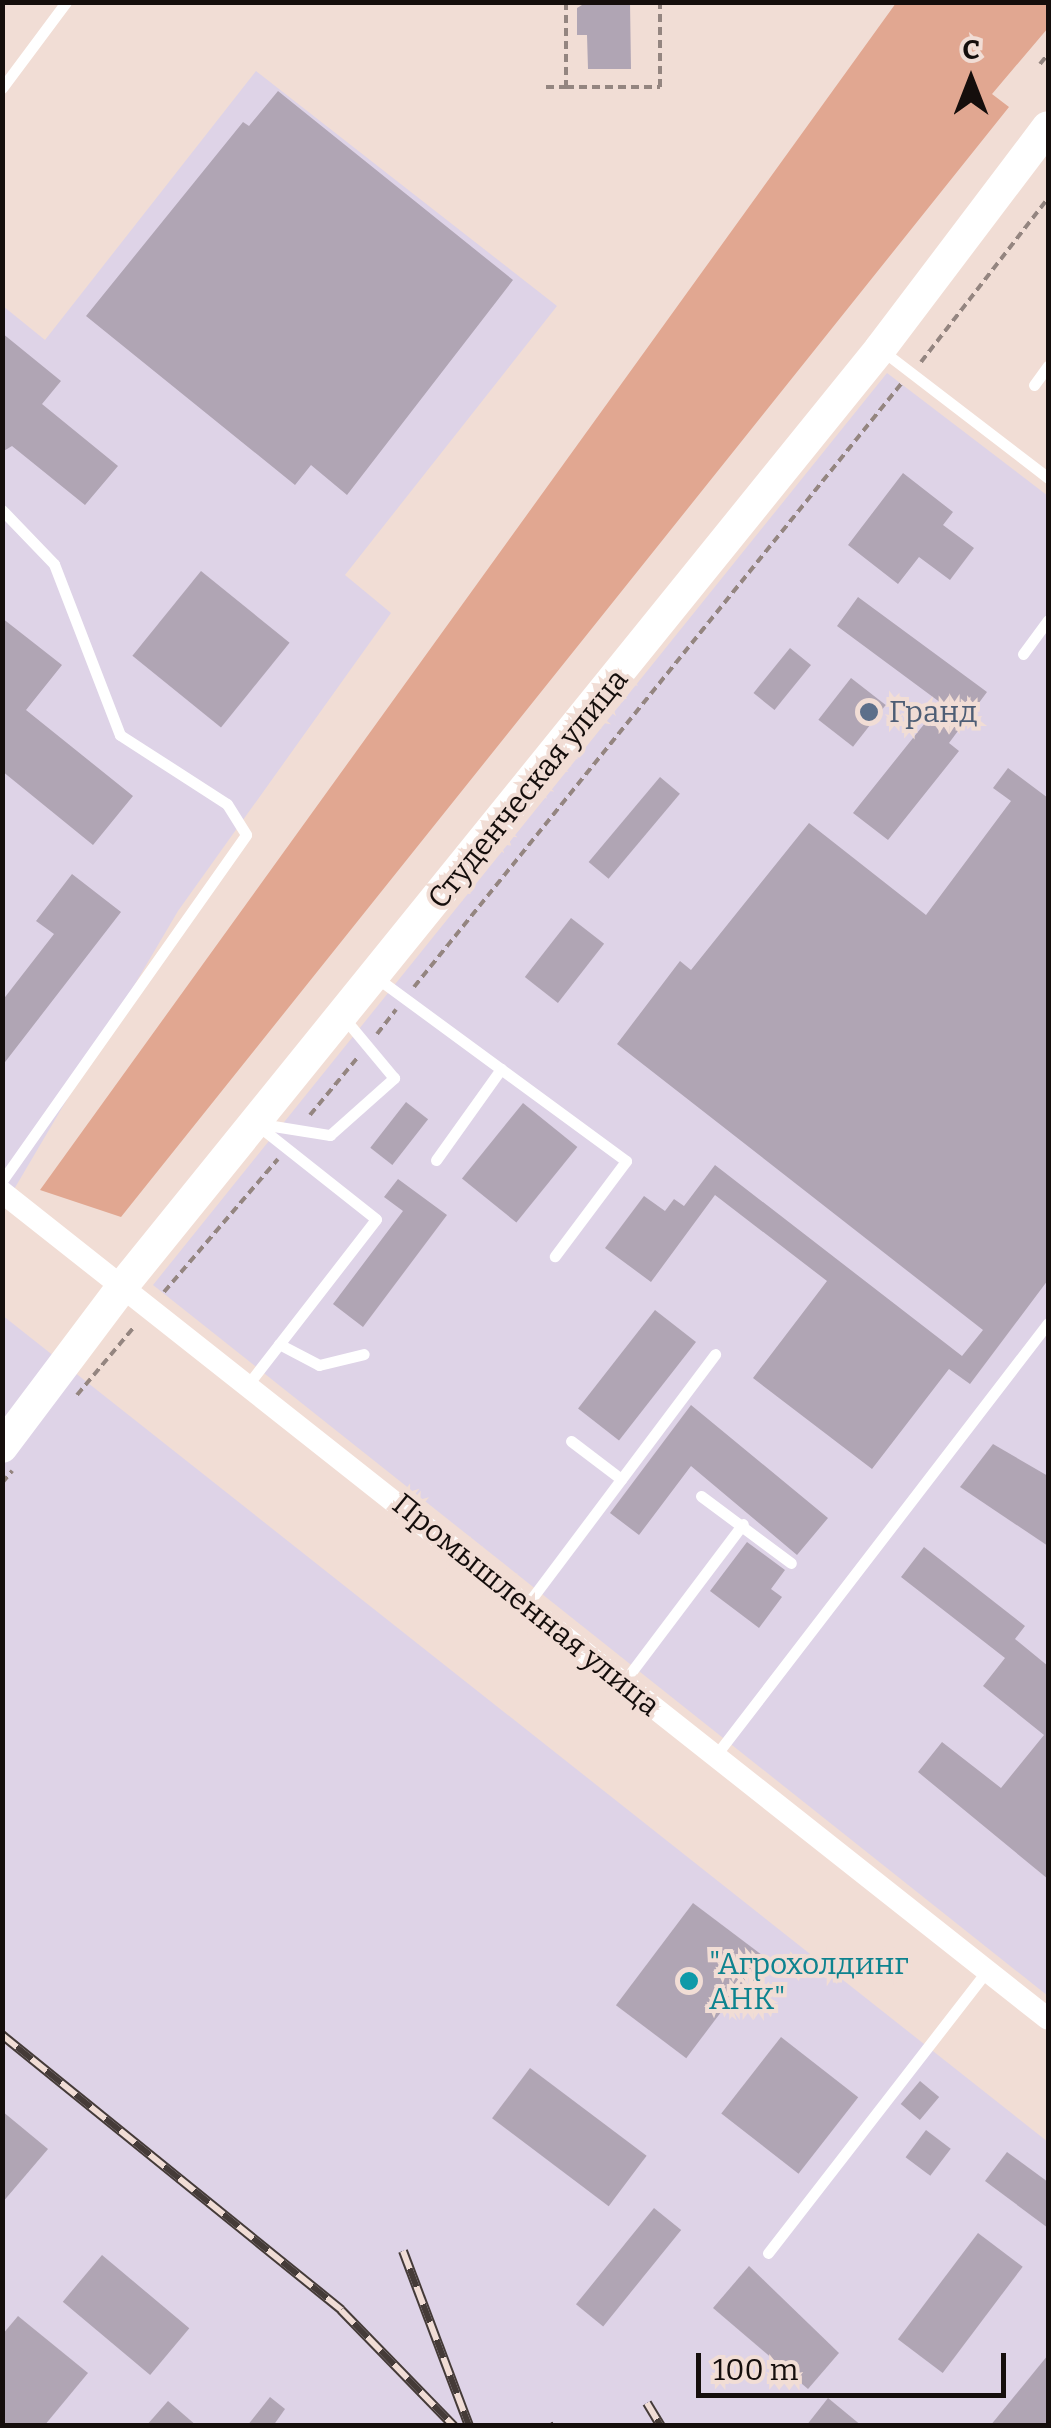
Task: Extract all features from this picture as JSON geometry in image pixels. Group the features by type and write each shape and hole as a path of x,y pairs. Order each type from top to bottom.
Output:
{"main road":[{"name":"Студенческая улица","path":"11,1455 125,1284 377,978 880,349 1048,127"}],"street":[{"name":"Промышленная улица","path":"2,1192 153,1306 1048,2020"}],"lane":[{"path":"2,88 66,2"},
{"path":"880,349 1048,478"},
{"path":"1034,386 1048,366"},
{"path":"2,510 54,564 120,735 227,804 246,835 2,1181"},
{"path":"1024,654 1048,620"},
{"path":"377,978 626,1161 555,1256"},
{"path":"256,1124 330,1135 394,1078 370,1042 344,1018"},
{"path":"436,1160 501,1069"},
{"path":"249,1383 376,1219 256,1124"},
{"path":"716,1755 1048,1323"},
{"path":"279,1344 319,1365 364,1354"},
{"path":"526,1606 715,1354"},
{"path":"571,1441 622,1479"},
{"path":"701,1496 792,1562"},
{"path":"624,1682 743,1524"},
{"path":"768,2253 987,1971"}],"path":[{"path":"566,2 566,87"},
{"path":"546,87 662,87 660,2"},
{"path":"1040,64 1048,54"},
{"path":"298,1130 912,374 1048,198"},
{"path":"68,1406 286,1148"},
{"path":"2,1483 11,1455"}],"shaded area":[{"path":"896,3 1048,3 1048,28 992,94 1009,107 121,1217 40,1190"},
{"path":"256,71 557,306 345,575 391,613 178,911 3,1208 3,306 45,340"},
{"path":"887,373 1048,496 1048,1996 153,1285"},
{"path":"2,1315 1048,2142 1048,2425 3,2425"}],"building":[{"path":"587,2 630,2 631,69 588,69 587,35 577,35 577,8"},
{"path":"278,91 513,280 347,495 311,465 295,485 86,316 243,122 249,126"},
{"path":"2,333 61,381 42,404 118,466 85,505 12,446 2,452"},
{"path":"903,473 953,512 943,525 974,548 950,580 919,557 898,584 848,545"},
{"path":"201,571 290,643 221,727 132,656"},
{"path":"858,597 987,692 949,743 959,751 888,840 853,813 941,703 837,626"},
{"path":"2,618 62,665 26,710 133,796 93,845 2,771"},
{"path":"790,648 811,665 774,710 753,693"},
{"path":"851,678 886,705 853,747 818,720"},
{"path":"1008,768 1048,798 1048,1280 970,1384 949,1369 872,1469 753,1378 827,1281 715,1195 651,1282 605,1248 644,1196 665,1211 674,1199 684,1206 715,1165 962,1356 983,1330 617,1044 680,961 691,970 809,823 926,915 1011,801 993,788"},
{"path":"660,777 680,794 609,879 589,862"},
{"path":"72,874 121,912 2,1066 2,1001 54,934 36,921"},
{"path":"571,918 604,944 558,1003 525,977"},
{"path":"406,1102 428,1119 392,1165 370,1148"},
{"path":"523,1103 577,1147 516,1222 462,1178"},
{"path":"398,1179 447,1215 363,1327 333,1304 403,1211 384,1197"},
{"path":"655,1310 696,1342 619,1441 578,1409"},
{"path":"691,1405 828,1518 797,1555 691,1466 639,1535 610,1513"},
{"path":"993,1444 1048,1476 1048,1546 960,1487"},
{"path":"747,1542 785,1570 771,1589 782,1597 759,1628 710,1591"},
{"path":"924,1547 1025,1626 1015,1639 1048,1666 1048,1879 918,1772 942,1742 1001,1788 1044,1735 983,1686 1005,1658 901,1577"},
{"name":"\"Агрохолдинг АНК\"","path":"693,1903 763,1956 686,2058 616,2005"},
{"path":"781,2037 858,2097 799,2174 721,2113"},
{"path":"530,2068 647,2156 609,2206 492,2118"},
{"path":"920,2081 939,2097 920,2120 901,2104"},
{"path":"2,2111 48,2149 2,2203"},
{"path":"926,2130 951,2149 930,2176 906,2157"},
{"path":"1007,2152 1048,2182 1048,2228 985,2181"},
{"path":"654,2208 681,2230 603,2326 576,2304"},
{"path":"978,2233 1023,2267 943,2373 898,2339"},
{"path":"102,2255 189,2328 150,2375 63,2302"},
{"path":"749,2266 839,2353 808,2389 713,2308"},
{"path":"18,2316 88,2373 44,2426 2,2426 2,2335"},
{"path":"1048,2355 1048,2426 990,2426"},
{"path":"270,2397 285,2409 273,2426 247,2426"},
{"path":"828,2398 862,2426 806,2426"},
{"path":"168,2401 197,2426 146,2426"}],"railway":[{"path":"2,2035 341,2310 454,2426"},
{"path":"403,2251 469,2426"},
{"path":"647,2403 661,2426"}],"place":[{"name":"Гранд","path":"869,712"},
{"name":"\"Агрохолдинг АНК\"","path":"689,1981"}]}
